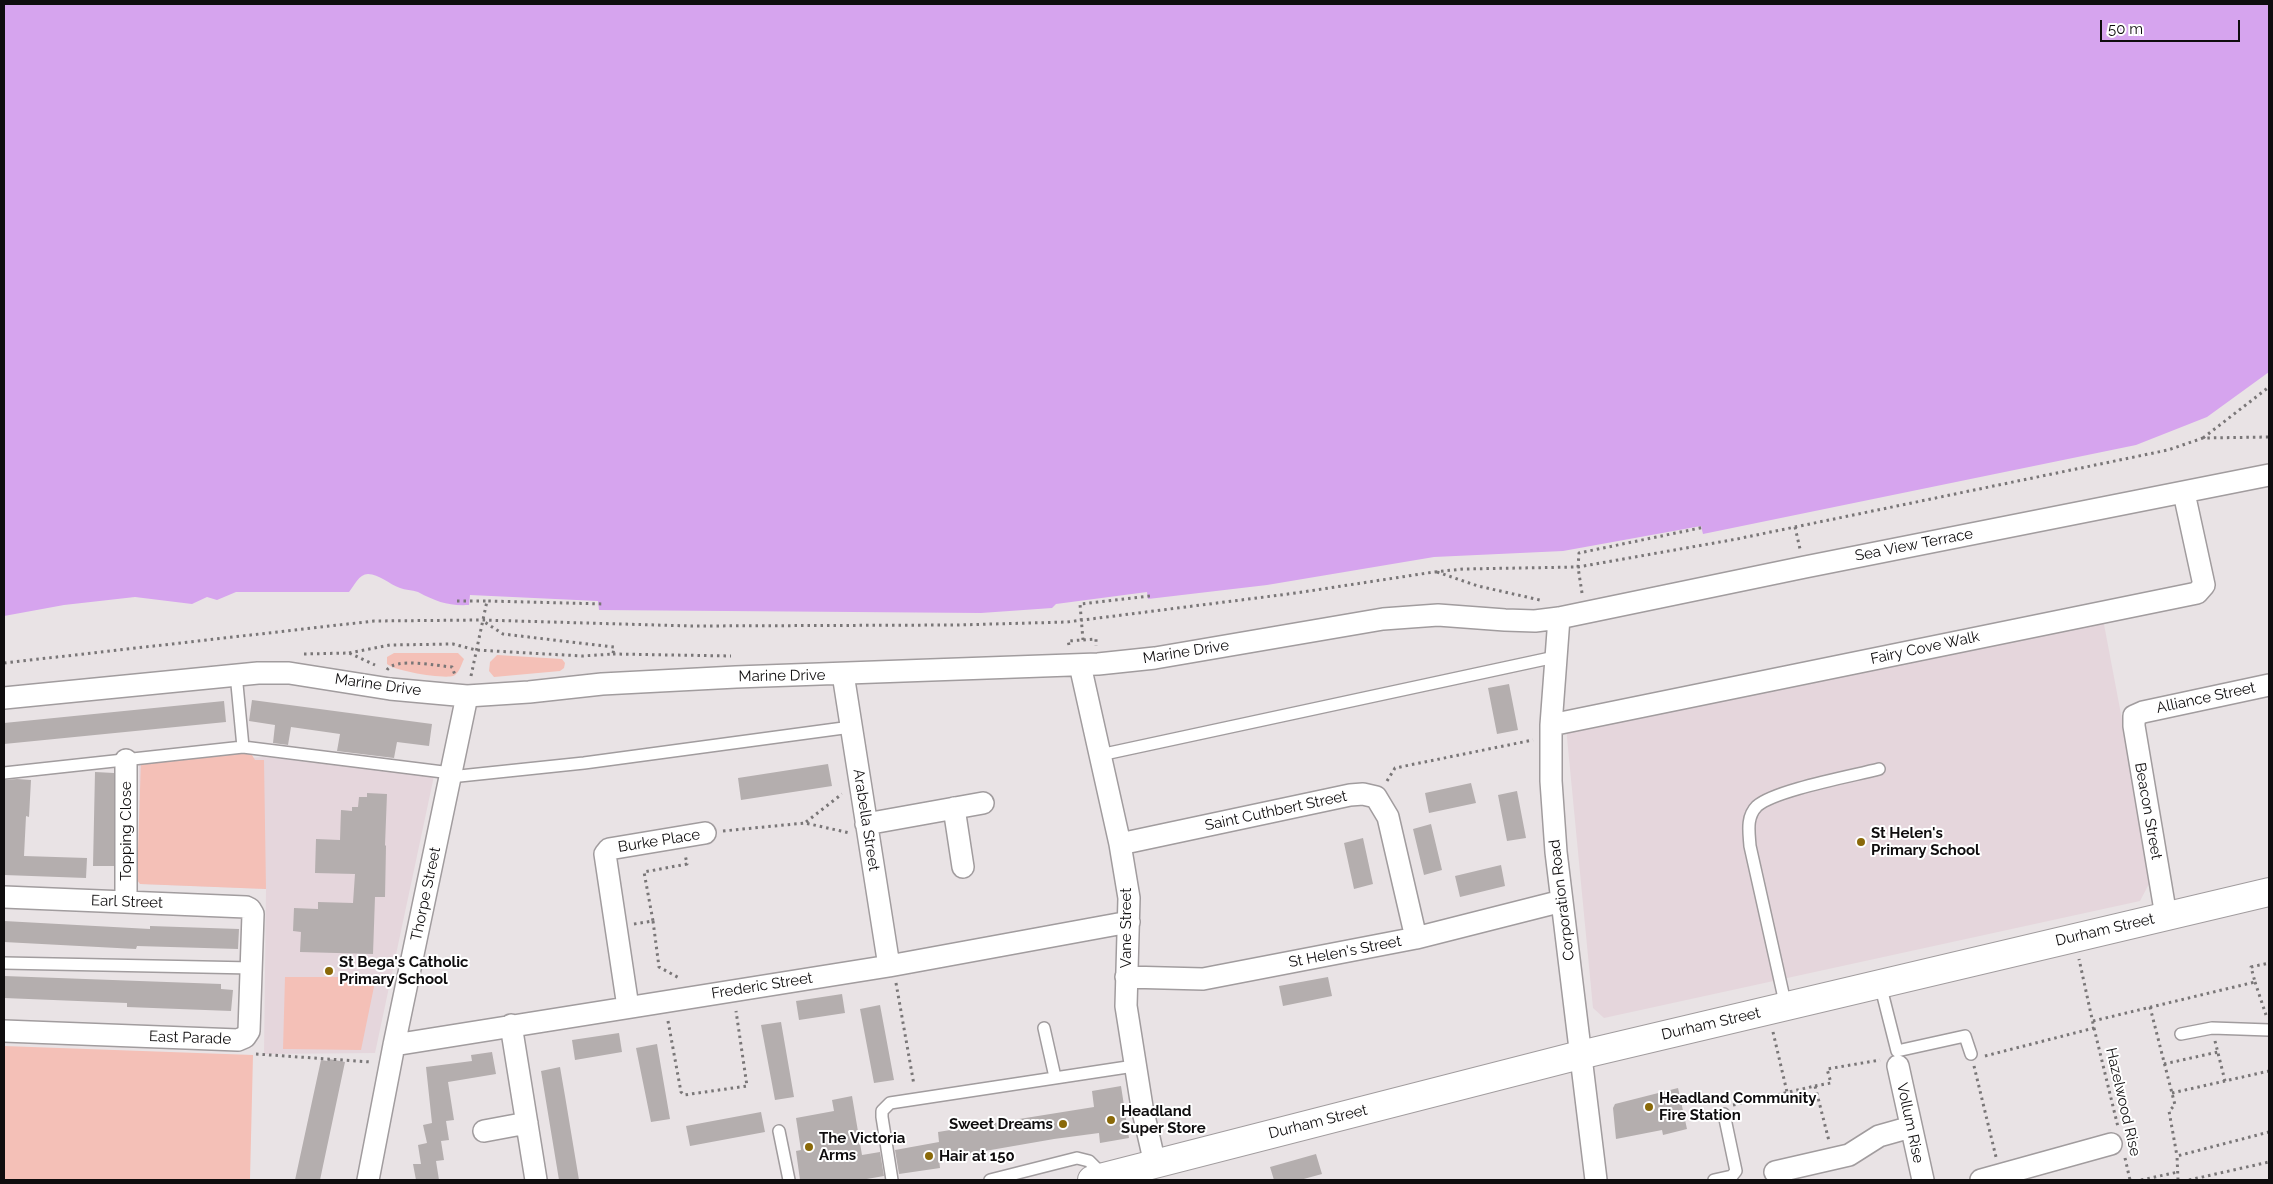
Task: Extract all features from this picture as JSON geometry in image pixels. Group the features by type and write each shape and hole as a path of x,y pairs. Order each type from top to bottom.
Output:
{"street":[{"name":"Sea View Terrace","path":"1559,618 1804,567 2269,475"},
{"name":"Fairy Cove Walk","path":"1551,730 2197,593 2204,585 2184,493"},
{"name":"Marine Drive","path":"4,698 236,674 289,673 390,689 1080,665 1155,658 1383,619 1438,614 1535,621 1559,618"},
{"name":"Corporation Road","path":"1559,618 1551,730 1556,852 1580,1055 1599,1179"},
{"name":"Vane Street","path":"1080,665 1120,844 1129,898 1126,1006 1148,1172"},
{"name":"Arabella Street","path":"843,674 867,831 892,974"},
{"name":"Alliance Street","path":"2143,712 2269,685"},
{"name":"Thorpe Street","path":"368,1180 450,775 465,687"},
{"name":"Beacon Street","path":"2143,712 2134,716 2134,726 2166,916"},
{"name":"Topping Close","path":"126,760 126,902"},
{"name":"Saint Cuthbert Street","path":"1120,844 1350,795 1363,794 1376,797"},
{"path":"1376,797 1388,817 1416,938"},
{"path":"867,831 954,808 983,803"},
{"path":"954,808 964,867"},
{"name":"Burke Place","path":"628,1006 605,854 609,849 705,833"},
{"name":"Durham Street","path":"1098,1179 1148,1172 1580,1055 1784,1018 1880,984 2269,892"},
{"name":"Earl Street","path":"4,897 246,907 250,909"},
{"name":"St Helen's Street","path":"1126,977 1203,979 1416,938 1562,901"},
{"name":"East Parade","path":"4,1031 238,1040 245,1037 249,1031 252,968 254,914 250,909"},
{"name":"Frederic Street","path":"394,1045 732,990 892,974 1129,922"},
{"path":"512,1025 536,1180"},
{"name":"Vollum Rise","path":"1894,1062 1923,1180"},
{"path":"484,1131 527,1123"},
{"path":"1775,1172 1849,1155 1879,1136 1911,1127"},
{"path":"1990,1178 2118,1143"}],"lane":[{"path":"1100,755 1555,658"},
{"path":"236,674 243,747"},
{"path":"4,773 243,747 450,775 584,763 851,727"},
{"path":"1784,1018 1750,846 1748,822 1757,807 1776,796 1879,769"},
{"path":"4,963 252,968"},
{"path":"1880,984 1897,1051 1965,1036 1972,1056"},
{"path":"1044,1028 1055,1077"},
{"path":"2181,1034 2212,1028 2269,1030"},
{"path":"892,1180 882,1116 885,1106 890,1103 1134,1066"},
{"path":"1714,1180 1732,1176 1736,1171 1724,1114"},
{"path":"779,1132 789,1180"},
{"path":"990,1180 1077,1158 1089,1160 1098,1179"}],"path":[{"path":"4,663 374,621 482,620 720,626 957,625 1082,620 1296,593 1434,572 1464,569 1578,567 1795,528 2168,450 2203,438 2269,387"},
{"path":"2203,438 2269,438"},
{"path":"1582,595 1578,567 1579,553 1706,527"},
{"path":"1795,528 1801,551"},
{"path":"1434,572 1478,586 1544,600 1559,618"},
{"path":"1083,640 1080,604 1150,596"},
{"path":"458,601 604,604"},
{"path":"465,687 487,601"},
{"path":"482,620 503,634 614,647 613,654"},
{"path":"1068,641 1096,639"},
{"path":"349,653 390,645 453,644 476,650 582,656 613,654 739,656"},
{"path":"386,671 397,663 452,667 465,687"},
{"path":"1376,797 1395,768 1551,730"},
{"path":"805,823 859,780"},
{"name":"Burke Place","path":"705,833 805,823 867,831"},
{"path":"683,837 686,864 644,872 659,967 686,982 691,996"},
{"path":"616,926 653,921"},
{"name":"Hazelwood Rise","path":"2074,938 2118,1143 2130,1180"},
{"path":"2269,963 2251,967 2269,1023"},
{"path":"892,974 913,1080"},
{"path":"2093,1021 2255,982"},
{"path":"664,1001 681,1092 684,1095 748,1086 732,990"},
{"path":"2150,1007 2175,1105 2169,1111 2177,1156 2178,1180"},
{"path":"1784,1018 1773,1032 1787,1092"},
{"path":"1990,1178 1972,1056 2094,1028"},
{"path":"2212,1028 2226,1081"},
{"path":"2164,1064 2218,1052"},
{"path":"256,1054 379,1062"},
{"path":"1724,1114 1723,1107 1831,1083 1827,1069 1894,1062"},
{"path":"2172,1093 2269,1071"},
{"path":"1815,1086 1833,1159"},
{"path":"2177,1156 2269,1132"},
{"path":"2189,1180 2269,1162"},
{"path":"2140,1180 2178,1172"}],"shaded area":[{"path":"4,4 2269,4 2269,372 2207,417 2136,445 1703,534 1701,526 1563,551 1434,557 1267,585 1148,599 1147,592 1056,604 1052,608 981,613 599,610 598,601 470,595 469,605 455,605 400,588 368,574 359,578 349,592 236,592 217,600 207,597 192,604 135,597 64,605 4,616"},
{"name":"St Helen's Primary School","path":"2103,619 2152,878 2140,901 1604,1018 1593,1008 1566,727"},
{"path":"394,653 458,653 464,659 455,675 448,677 419,674 391,667 387,664 387,657"},
{"path":"497,655 562,659 565,663 564,668 560,671 494,677 489,671 490,662"},
{"path":"249,750 255,760 264,760 266,889 140,884 137,880 141,761"},
{"name":"St Bega's Catholic Primary School","path":"265,757 434,776 375,1053 264,1054 266,889 140,884 139,763"},
{"path":"285,977 376,977 361,1050 283,1049"},
{"path":"4,1046 253,1055 250,1179 253,1180 4,1180"}],"building":[{"path":"1509,684 1518,730 1497,734 1488,688"},
{"path":"252,700 432,724 429,746 397,742 394,758 337,751 340,734 291,727 288,745 273,743 275,725 249,721"},
{"path":"224,701 226,722 4,744 4,723"},
{"path":"828,764 832,786 741,800 738,778"},
{"path":"95,772 114,773 114,866 93,866"},
{"path":"4,780 31,780 29,817 26,816 24,856 87,858 86,878 4,875"},
{"path":"1471,783 1476,803 1429,813 1425,793"},
{"path":"1517,791 1526,838 1507,841 1498,795"},
{"path":"367,793 387,794 385,897 375,897 373,954 300,952 301,932 293,931 294,908 318,909 318,902 353,903 355,874 315,873 316,839 340,840 341,810 352,811 352,807 358,807 359,797 367,797"},
{"path":"1431,824 1442,870 1424,875 1413,829"},
{"path":"1363,838 1373,884 1354,889 1344,843"},
{"path":"1501,865 1505,886 1460,897 1455,876"},
{"path":"4,921 150,929 150,926 239,929 238,949 137,946 136,949 4,942"},
{"path":"4,976 221,984 221,989 233,990 231,1011 127,1007 127,1003 4,998"},
{"path":"1328,977 1332,996 1283,1006 1279,986"},
{"path":"842,994 845,1013 799,1020 796,1001"},
{"path":"880,1005 894,1080 874,1083 860,1009"},
{"path":"781,1022 794,1097 775,1100 761,1025"},
{"path":"619,1033 622,1052 575,1060 572,1040"},
{"path":"657,1044 670,1119 651,1122 636,1048"},
{"path":"492,1052 496,1074 448,1082 454,1120 446,1121 449,1140 441,1141 444,1160 436,1161 439,1180 416,1180 413,1164 421,1164 418,1145 427,1143 423,1125 432,1123 426,1067 472,1061 471,1055"},
{"path":"329,1059 345,1062 320,1180 295,1180 321,1060 328,1061"},
{"path":"560,1067 579,1180 559,1180 541,1071"},
{"path":"1121,1086 1129,1138 1100,1143 1099,1133 1054,1139 939,1159 940,1168 899,1174 895,1150 939,1142 938,1132 1094,1107 1092,1091"},
{"path":"1678,1088 1687,1129 1663,1135 1662,1130 1616,1139 1613,1108 1615,1104"},
{"name":"The Victoria Arms","path":"852,1096 862,1155 880,1152 884,1176 861,1180 800,1180 796,1151 801,1150 796,1118 834,1111 832,1100"},
{"path":"761,1112 765,1132 690,1146 686,1126"},
{"path":"1316,1154 1322,1174 1300,1180 1274,1180 1270,1167"}],"place":[{"name":"St Helen's Primary School","path":"1861,842"},
{"name":"St Bega's Catholic Primary School","path":"329,971"},
{"name":"Headland Community Fire Station","path":"1649,1107"},
{"name":"Headland Super Store","path":"1111,1120"},
{"name":"Sweet Dreams","path":"1063,1124"},
{"name":"The Victoria Arms","path":"809,1147"},
{"name":"Hair at 150","path":"929,1156"}]}
